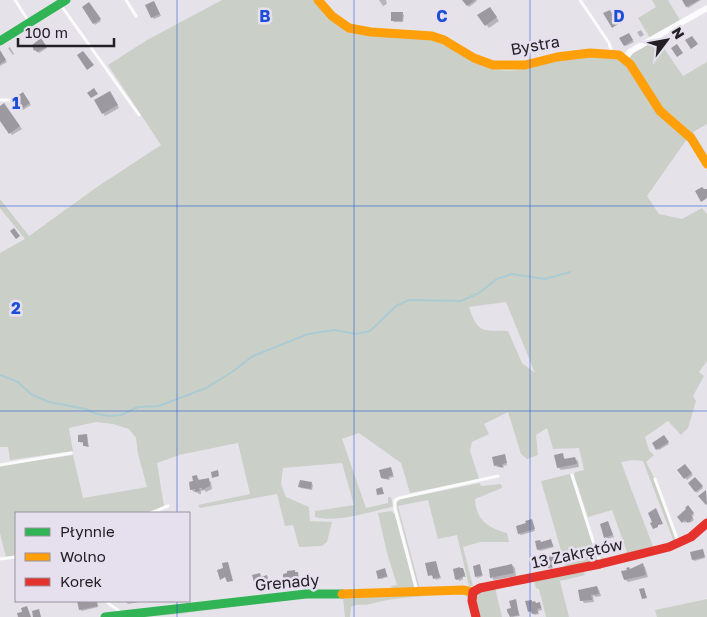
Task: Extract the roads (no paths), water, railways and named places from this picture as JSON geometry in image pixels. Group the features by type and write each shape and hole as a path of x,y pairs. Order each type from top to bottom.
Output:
{"street":[{"name":"Bystra","path":"318,0 332,16 350,28 370,32 432,36 444,40 474,58 493,65 525,65 573,54 612,54 625,58"},
{"path":"0,40 63,2"},
{"path":"707,8 631,52 625,58 660,111 690,138 707,164"},
{"name":"13 Zakrętów","path":"473,592 483,587 654,552 679,544 694,535 707,523"},
{"name":"Grenady","path":"105,617 306,594 462,590 473,592"},
{"path":"473,592 472,601 476,617"}],"lane":[{"path":"15,0 30,22"},
{"path":"126,0 136,16"},
{"path":"580,0 609,43 612,54"},
{"path":"63,2 139,115"},
{"path":"0,100 9,100"},
{"path":"0,464 71,453"},
{"path":"572,475 600,564"},
{"path":"417,592 395,509 395,500 498,476"},
{"path":"655,479 679,544"},
{"path":"153,512 168,506"},
{"path":"0,559 15,557"},
{"path":"108,602 118,608 122,614"}],"waterway":[{"path":"0,375 18,382 31,394 49,402 86,409 108,416 121,415 138,407 159,406 206,388 253,356 308,334 335,330 356,334 370,331 396,306 409,300 461,301 479,293 497,279 512,274 545,279 570,272"}]}
